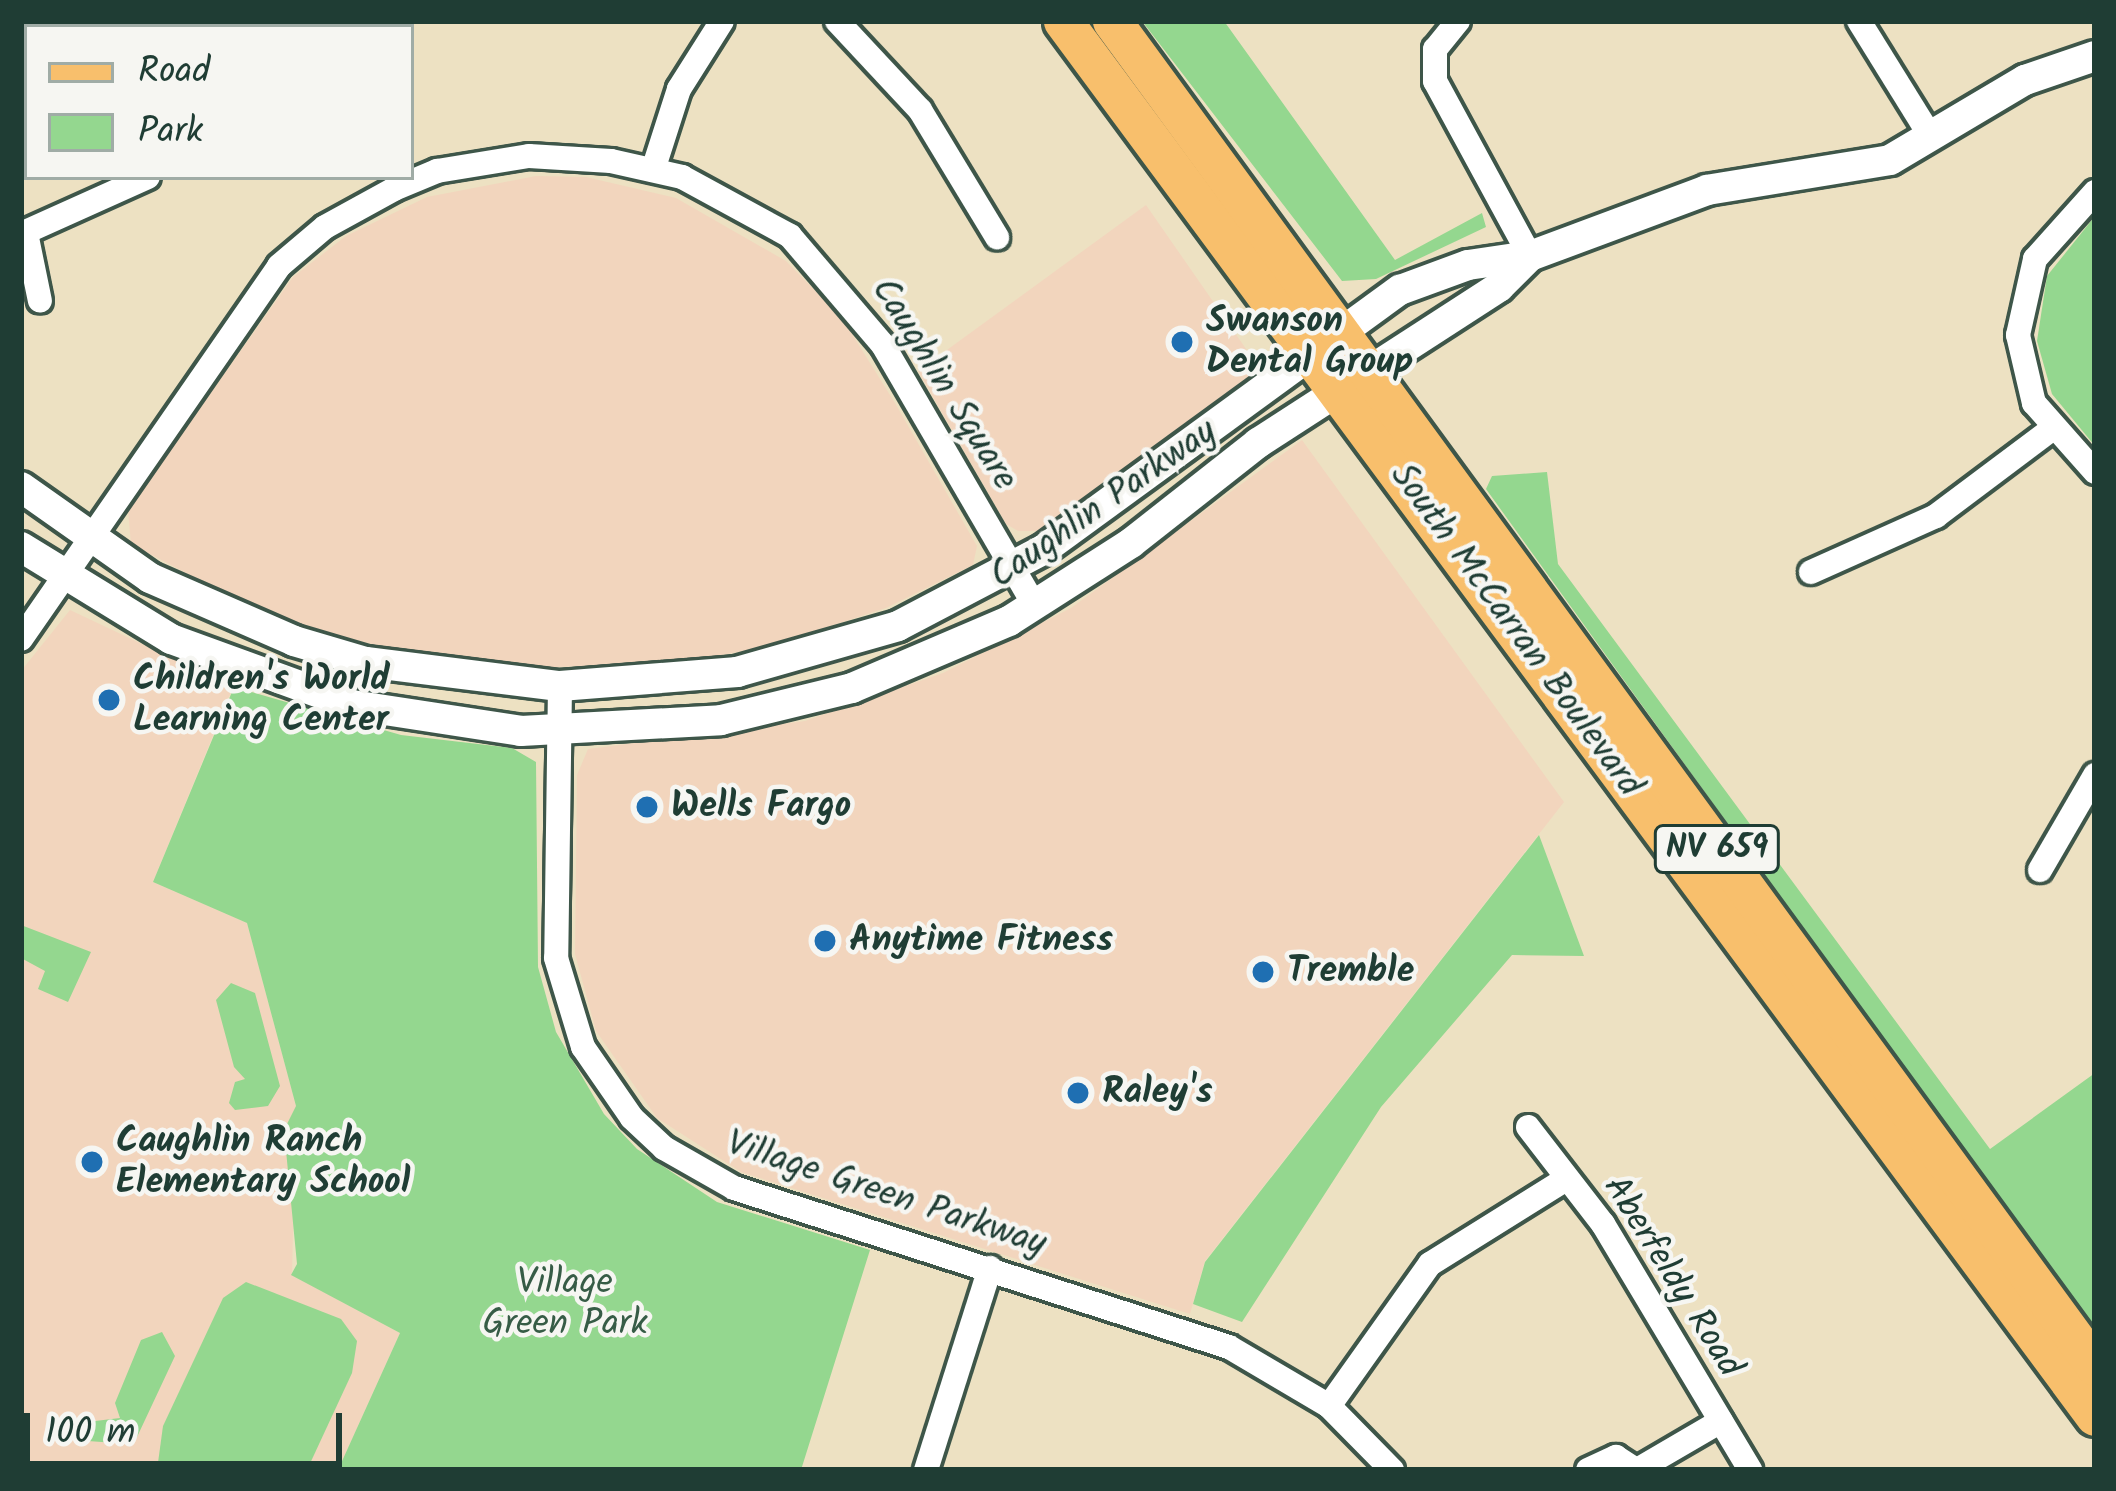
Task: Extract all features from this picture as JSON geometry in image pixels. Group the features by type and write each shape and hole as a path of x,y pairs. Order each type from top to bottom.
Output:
{"main road":[{"name":"South McCarran Boulevard","path":"1063,21 2095,1415"},
{"name":"South McCarran Boulevard","path":"1112,21 1340,332 1372,367 2095,1366"}],"street":[{"path":"653,170 674,100 722,21"},
{"path":"837,21 920,110 997,237"},
{"path":"1458,21 1435,49 1435,80 1530,256 1684,196 1869,165 1931,136 2024,80 2095,56"},
{"path":"1859,21 1931,136"},
{"name":"Caughlin Square","path":"87,539 249,299 325,227 394,189 482,162 572,156 653,170 753,211 828,273 883,345 1035,606"},
{"path":"40,301 23,234 141,180"},
{"path":"2095,192 2048,237 2020,310 2026,383 2052,429 2095,472"},
{"name":"Caughlin Parkway","path":"21,487 87,539 168,586 294,641 443,676 560,686 680,681 794,659 898,626 1012,568 1340,332 1428,278 1530,256"},
{"name":"Caughlin Parkway","path":"21,547 172,639 301,691 412,717 559,732 667,727 790,706 902,670 1035,606 1337,391 1499,287 1530,256"},
{"path":"1810,572 1936,516 2052,429"},
{"path":"21,639 87,539"},
{"name":"Village Green Parkway","path":"560,686 556,958 565,1003 604,1084 664,1148 700,1172 1229,1346 1329,1406 1392,1470"},
{"path":"2040,869 2095,775"},
{"name":"Aberfeldy Road","path":"1528,1127 1603,1224 1750,1470"},
{"path":"1329,1406 1430,1264 1566,1179"},
{"path":"926,1470 991,1268"},
{"path":"1588,1470 1616,1457 1636,1470 1721,1421"}],"shaded area":[{"path":"536,176 586,177 676,198 786,261 842,318 895,403 977,546 973,565 886,608 769,646 685,662 532,668 406,653 317,630 232,597 131,544 128,510 293,277 346,236 427,197"},
{"path":"1146,205 1260,369 1041,531 1018,531 1006,524 918,371"},
{"path":"1302,440 1564,802 1205,1261 1190,1314 741,1172 657,1118 596,1031 575,954 577,775 588,749 805,721 943,673 1071,608"},
{"path":"70,610 233,687 153,882 247,923 296,1106 292,1275 400,1333 338,1470 21,1470 21,671"}],"green space":[{"path":"1142,21 1224,21 1395,260 1482,213 1486,227 1376,279 1342,281"},
{"path":"2095,216 2095,446 2052,394 2037,341 2047,276"},
{"path":"1547,472 1558,564 1990,1149 2095,1073 2095,1333 1486,489 1492,476"},
{"name":"Village Green Park","path":"234,687 401,735 512,748 536,762 538,967 556,1032 604,1114 637,1149 717,1202 870,1250 801,1470 338,1470 400,1333 291,1275 297,1264 284,1130 296,1106 247,923 153,882"},
{"path":"1539,835 1584,956 1512,955 1381,1107 1242,1322 1193,1304 1205,1262"},
{"path":"21,925 91,952 68,1002 38,989 45,971 21,958"},
{"path":"231,983 255,993 280,1086 268,1106 235,1110 229,1103 235,1082 245,1079 234,1067 216,1000"},
{"path":"246,1282 341,1319 357,1341 352,1373 307,1470 157,1470 163,1426 223,1298"},
{"path":"162,1332 175,1356 137,1437 129,1444 88,1441 87,1422 120,1418 115,1403 141,1340"}],"place":[{"name":"Swanson Dental Group","path":"1182,342"},
{"name":"Children's World Learning Center","path":"109,700"},
{"name":"Wells Fargo","path":"647,807"},
{"name":"Anytime Fitness","path":"825,941"},
{"name":"Tremble","path":"1263,972"},
{"name":"Raley's","path":"1078,1093"},
{"name":"Caughlin Ranch Elementary School","path":"92,1162"}]}
